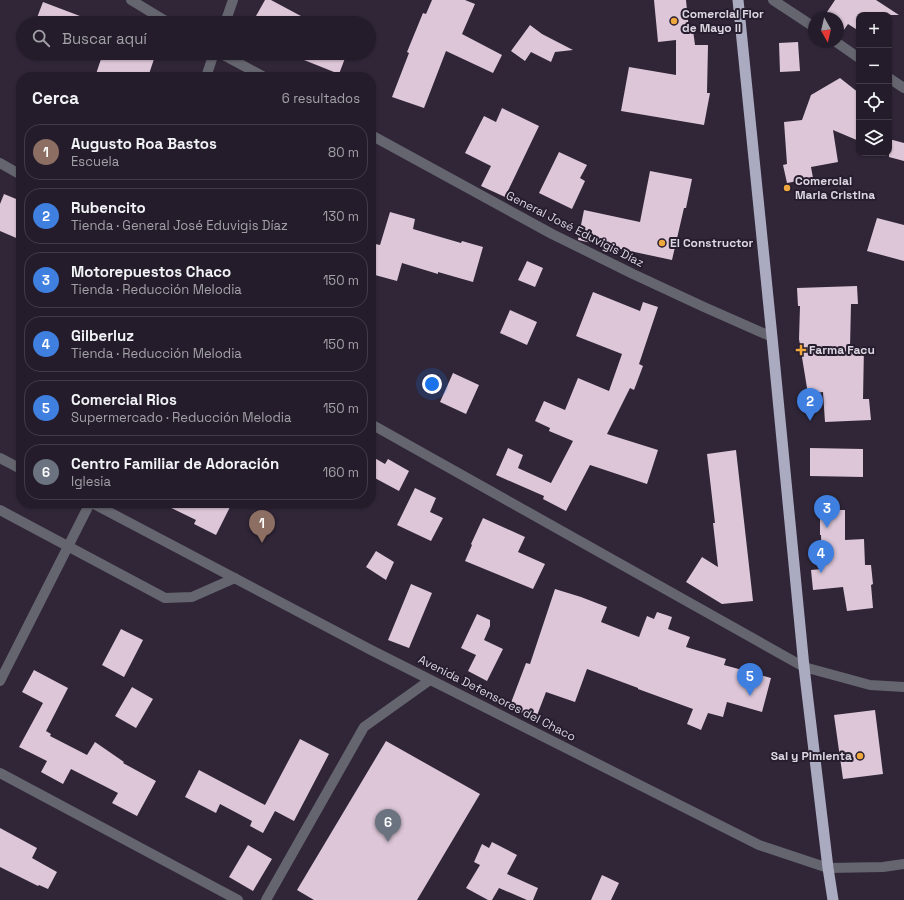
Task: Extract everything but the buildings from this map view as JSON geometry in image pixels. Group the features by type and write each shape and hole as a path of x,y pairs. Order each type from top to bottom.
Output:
{"highway":[{"path":"738,0 804,667 833,900"}],"street":[{"path":"131,0 157,16"},
{"path":"227,16 233,0"},
{"path":"773,0 808,24"},
{"path":"844,48 856,56"},
{"path":"208,72 212,60"},
{"path":"233,60 255,72"},
{"path":"892,80 904,88"},
{"name":"General José Eduvigis Díaz","path":"376,138 552,234 633,274 772,337"},
{"path":"0,163 16,172"},
{"path":"376,427 804,667 870,685 904,687"},
{"path":"0,458 16,466"},
{"path":"0,680 88,508"},
{"name":"Avenida Defensores del Chaco","path":"101,508 430,680 759,845 828,868 882,867 904,864"},
{"path":"0,510 166,598 192,598 235,578"},
{"path":"266,900 364,727 430,680"},
{"path":"0,773 238,900"}],"place":[{"name":"Comercial Flor de Mayo II","path":"674,21"},
{"name":"Comercial Maria Cristina","path":"787,188"},
{"name":"El Constructor","path":"662,243"},
{"name":"Farma Facu","path":"801,350"},
{"name":"Rubencito","path":"810,421"},
{"name":"Motorepuestos Chaco","path":"827,528"},
{"name":"Augusto Roa Bastos","path":"262,543"},
{"name":"Gilberluz","path":"821,573"},
{"name":"Comercial Rios","path":"750,696"},
{"name":"Sal y Pimienta","path":"860,756"},
{"name":"Centro Familiar de Adoración","path":"388,842"}]}
